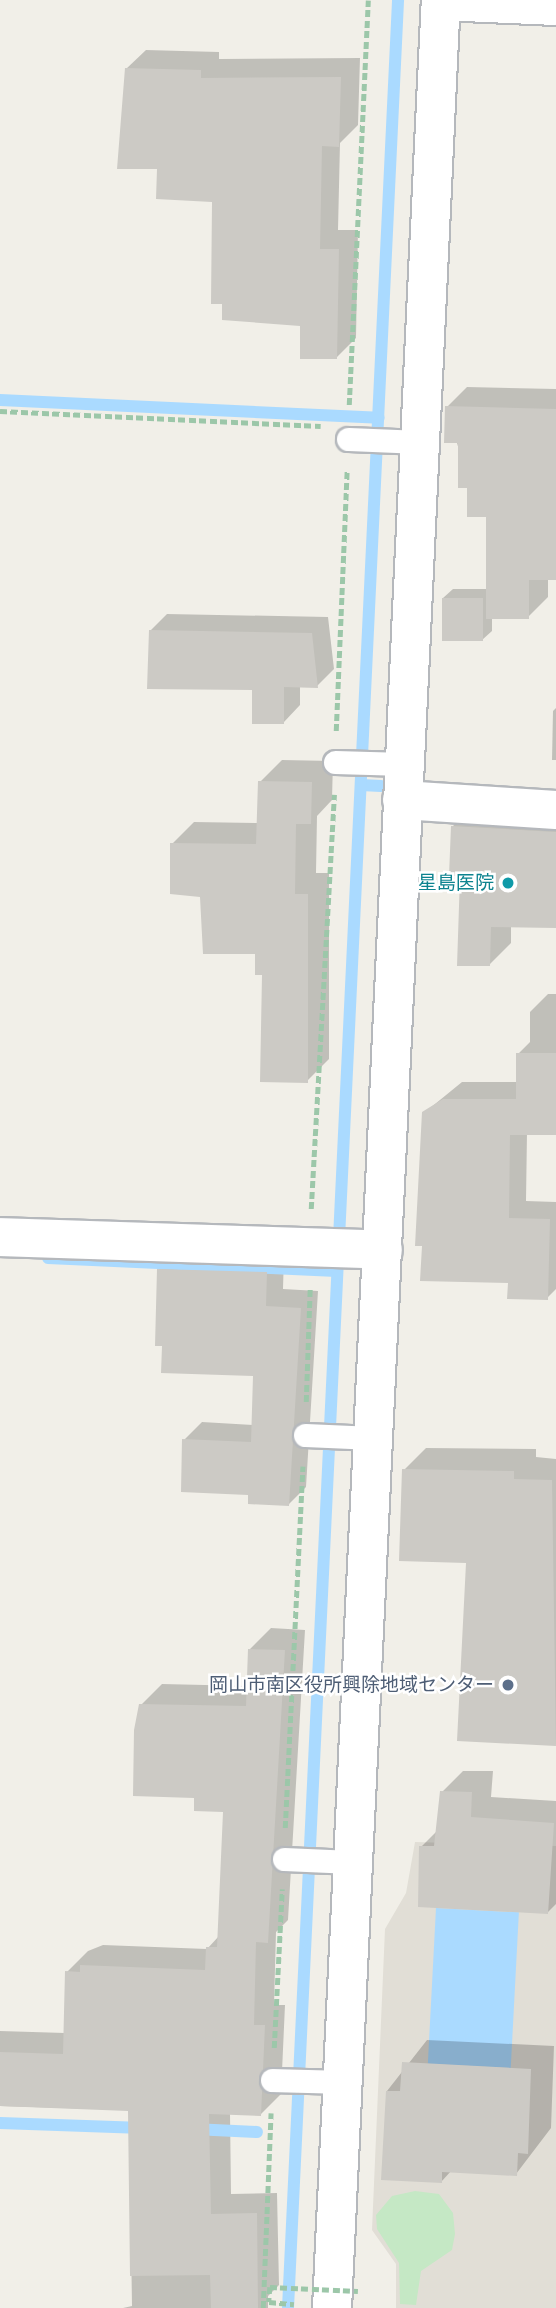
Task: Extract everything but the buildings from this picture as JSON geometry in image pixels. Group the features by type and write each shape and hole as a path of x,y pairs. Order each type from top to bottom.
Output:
{"street":[{"path":"332,2301 328,2081 359,1438 343,1241 396,776 407,442 441,1 556,6"},
{"path":"396,776 556,810"},
{"path":"0,1237 343,1241"}],"lane":[{"path":"354,439 407,442"},
{"path":"341,762 396,776"},
{"path":"309,1435 359,1438"},
{"path":"289,1859 337,1861"},
{"path":"277,2080 328,2081"}],"path":[{"path":"349,406 368,0"},
{"path":"0,411 319,425 354,439 341,762 343,1241"},
{"path":"263,2308 289,1859 309,1435 310,1287"},
{"path":"270,2287 332,2301 269,2302 270,2287"}],"shaded area":[{"path":"415,1842 556,1846 556,2308 396,2308 396,2264 372,2230 385,1929 406,1893"}],"green space":[{"path":"415,2191 439,2194 453,2213 455,2234 452,2250 421,2271 416,2305 400,2304 399,2263 377,2229 376,2215 392,2196"}],"water":[{"path":"436,1908 519,1912 511,2068 428,2064"}],"waterway":[{"path":"288,2308 398,0"},
{"path":"0,400 379,418"},
{"path":"361,785 381,786"},
{"path":"48,1258 337,1271"},
{"path":"0,2123 143,2128"},
{"path":"193,2129 257,2132"}],"place":[{"name":"星島医院","path":"508,883"},
{"name":"岡山市南区役所興除地域センター","path":"508,1685"}]}
